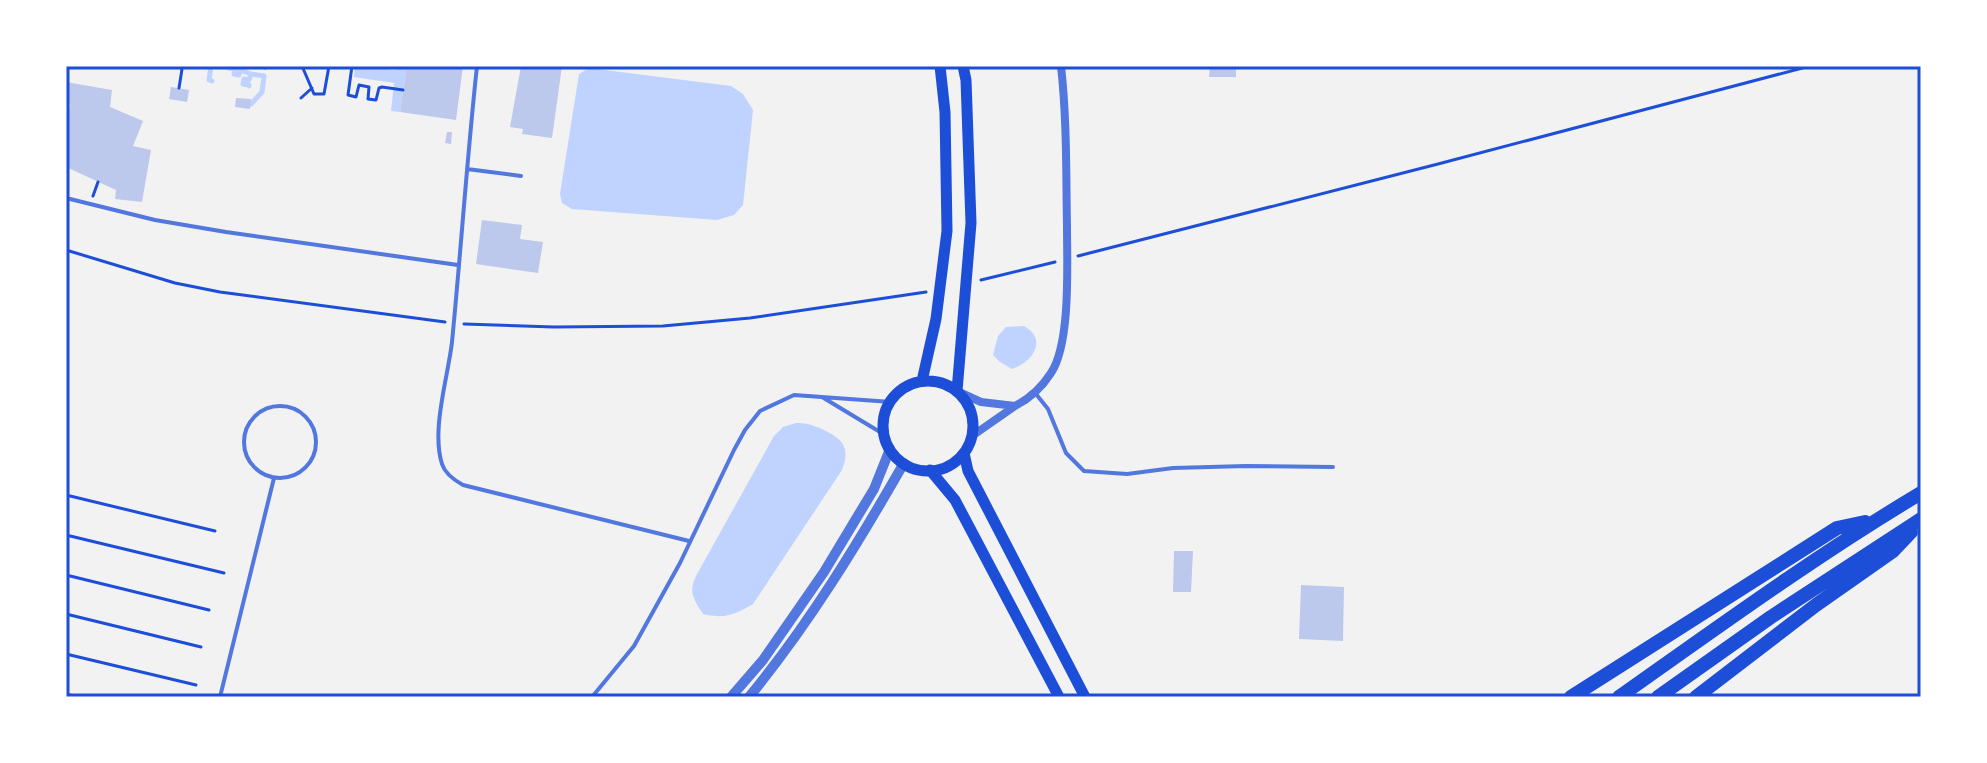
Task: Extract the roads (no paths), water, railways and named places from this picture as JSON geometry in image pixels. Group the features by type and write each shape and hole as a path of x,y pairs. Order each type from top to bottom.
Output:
{"highway":[{"path":"1619,697 1785,580 1921,493"},
{"path":"1571,697 1837,528 1876,520"},
{"path":"1658,697 1771,617 1921,520"},
{"path":"1696,697 1805,613 1893,551 1921,520"}],"main road":[{"path":"922,381 938,306 947,231 945,112 940,66"},
{"path":"957,391 971,223 963,66"},
{"path":"922,381 941,382 957,391 971,411 973,424 972,436 964,453 944,468 916,469 904,463 890,449 885,435 884,418 891,402 906,387 922,381"},
{"path":"964,453 968,471 1085,697"},
{"path":"930,470 955,500 1059,697"}],"street":[{"path":"972,436 1026,401 1052,372 1063,339 1067,234 1066,117 1061,66"},
{"path":"957,391 981,402 1015,406"},
{"path":"731,697 763,660 824,572 874,489 890,449"},
{"path":"749,697 808,621 904,463"}],"lane":[{"path":"477,66 457,293 439,418 442,465 463,485 689,541"},
{"path":"467,169 521,176"},
{"path":"66,198 155,220 459,265"},
{"path":"1034,392 1048,409 1066,453 1084,471 1127,474 1173,468 1231,466 1333,467"},
{"path":"592,697 634,646 680,563 739,440 760,411 794,395 891,402"},
{"path":"819,396 885,435"},
{"path":"285,407 308,420 315,435 315,451 300,472 274,478 260,472 249,460 244,450 244,434 248,424 260,412 285,407"},
{"path":"220,697 274,478"}],"water":[{"path":"355,66 395,70 396,66 407,66 400,112 391,111 394,83 354,77"},
{"path":"589,68 731,86 743,94 753,110 743,205 734,215 717,220 572,209 562,203 560,194 579,74"},
{"path":"1024,326 1035,338 1035,350 1020,366 1012,369 993,355 998,336 1006,327"},
{"path":"796,423 818,428 843,444 845,462 842,470 753,604 729,615 703,614 692,592 696,576 774,436 783,427"}],"waterway":[{"path":"211,66 209,80 212,81"},
{"path":"229,68 235,69 234,74 239,75 240,70 251,74"},
{"path":"249,86 243,84 251,74 264,76 262,92 251,104"}]}
